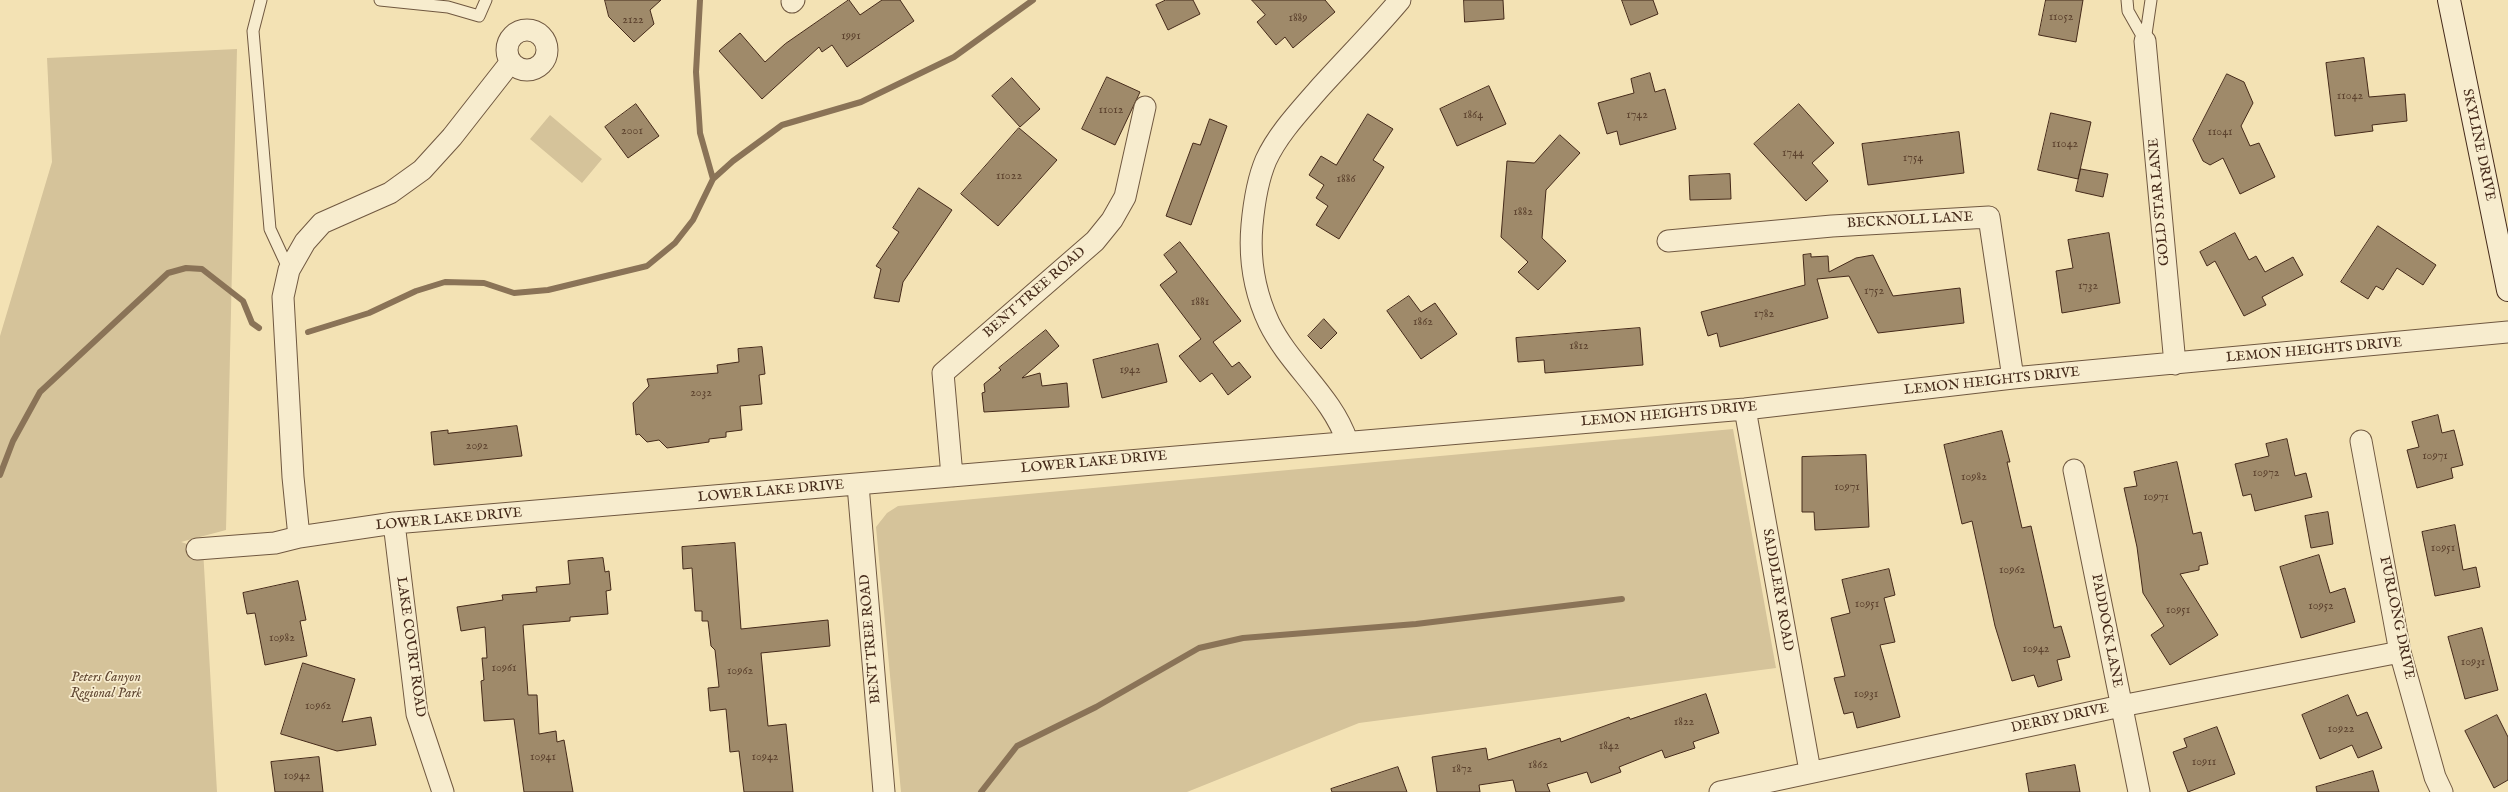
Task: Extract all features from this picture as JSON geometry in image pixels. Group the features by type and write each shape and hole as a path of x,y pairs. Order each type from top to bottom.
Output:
{"street":[{"path":"1347,441 1336,415 1299,370 1267,316 1258,295 1253,267 1251,238 1254,208 1258,183 1266,160 1278,139 1294,117 1400,0"},
{"name":"SKYLINE DRIVE","path":"2449,0 2508,290"},
{"name":"GOLD STAR LANE","path":"2144,41 2175,364"},
{"path":"299,537 293,477 283,297 289,270 306,242 322,223 390,193 422,170 452,137 510,63"},
{"name":"BENT TREE ROAD","path":"952,476 943,373 1095,240 1112,220 1125,197 1145,107"},
{"name":"BECKNOLL LANE","path":"1668,241 1832,226 1989,217 2014,378"},
{"name":"LEMON HEIGHTS DRIVE","path":"1347,441 1745,409 2014,378 2508,332"},
{"name":"SADDLERY ROAD","path":"1745,409 1810,771"},
{"name":"LOWER LAKE DRIVE","path":"197,549 276,543 299,537 394,523 858,485 1347,441"},
{"name":"FURLONG DRIVE","path":"2361,441 2400,652 2435,776 2442,792"},
{"name":"PADDOCK LANE","path":"2074,470 2139,792"},
{"name":"BENT TREE ROAD","path":"858,485 884,792"},
{"name":"LAKE COURT ROAD","path":"394,523 417,714 443,792"},
{"name":"DERBY DRIVE","path":"1720,792 1810,771 2121,706 2400,652"}],"lane":[{"path":"261,0 253,31 270,229 289,270"},
{"path":"380,0 448,7 479,16 486,0"},
{"path":"2127,0 2128,11 2144,41"},
{"path":"2144,41 2151,0"}],"green space":[{"name":"Peters Canyon Regional Park","path":"237,49 226,530 181,542 203,549 217,792 0,792 0,336 52,162 47,58"},
{"path":"550,115 602,159 582,183 530,139"},
{"path":"1733,429 1776,668 1359,723 1187,792 901,792 876,527 887,513 898,506"}],"building":[{"path":"605,0 661,0 650,10 654,24 634,42 609,17"},
{"path":"849,0 860,15 882,0 900,0 914,21 847,67 832,45 822,52 819,47 762,99 719,51 740,33 765,62 785,44"},
{"path":"1166,0 1193,0 1200,14 1168,30 1156,5"},
{"path":"1252,0 1325,0 1335,12 1293,48 1285,37 1276,45 1257,22 1265,15"},
{"path":"1464,0 1503,0 1504,19 1465,22"},
{"path":"1622,0 1653,0 1658,14 1631,25"},
{"path":"2046,0 2083,0 2076,42 2039,35"},
{"path":"2364,58 2369,97 2405,94 2407,121 2372,125 2373,131 2335,136 2326,63"},
{"path":"1650,73 1655,92 1665,89 1676,129 1620,145 1617,131 1607,134 1598,103 1634,93 1631,79"},
{"path":"2227,74 2244,82 2253,103 2241,126 2250,146 2259,143 2275,177 2240,194 2223,158 2210,165 2203,161 2193,140"},
{"path":"1107,77 1140,92 1115,145 1082,129"},
{"path":"1012,78 1040,109 1020,127 992,96"},
{"path":"1489,86 1506,124 1457,146 1440,109"},
{"path":"636,104 659,136 628,158 605,127"},
{"path":"1799,104 1834,143 1812,163 1828,181 1806,201 1754,144"},
{"path":"2051,113 2091,122 2078,179 2038,170"},
{"path":"1368,114 1393,129 1373,160 1384,167 1339,239 1316,225 1328,206 1316,198 1324,185 1309,175 1321,156 1336,165"},
{"path":"1210,119 1227,126 1191,225 1166,216 1193,143 1200,145"},
{"path":"1019,128 1057,160 998,226 961,194"},
{"path":"1959,132 1964,173 1868,185 1862,144"},
{"path":"1560,135 1580,153 1546,190 1542,238 1566,261 1538,290 1518,272 1528,262 1501,237 1507,161 1534,163"},
{"path":"2081,169 2108,174 2103,197 2076,191"},
{"path":"1730,174 1731,199 1690,200 1689,176"},
{"path":"919,188 952,210 903,282 899,302 874,298 881,269 876,266 899,232 893,228"},
{"path":"2378,226 2436,265 2423,285 2397,268 2383,290 2376,286 2368,299 2341,282"},
{"path":"2109,233 2120,303 2062,313 2056,271 2073,268 2068,240"},
{"path":"2235,233 2249,260 2256,256 2265,272 2293,257 2303,275 2262,297 2266,305 2244,316 2215,261 2207,266 2200,252"},
{"path":"1180,242 1241,321 1213,342 1232,367 1239,362 1251,377 1228,395 1212,373 1200,382 1179,356 1201,339 1160,285 1177,272 1164,255"},
{"path":"1811,254 1811,257 1828,256 1829,272 1856,258 1873,255 1893,296 1960,288 1964,323 1878,333 1849,276 1817,279 1828,318 1720,347 1717,333 1708,336 1701,312 1805,285 1803,255"},
{"path":"1409,296 1421,312 1435,303 1457,334 1421,359 1387,311"},
{"path":"1324,319 1337,333 1321,349 1308,336"},
{"path":"1640,328 1643,365 1545,373 1544,360 1518,362 1516,338"},
{"path":"1046,330 1059,346 1022,378 1040,373 1042,386 1067,383 1069,407 984,412 982,393 985,392 984,384 1001,370 999,368"},
{"path":"1158,344 1167,382 1102,398 1093,360"},
{"path":"762,347 765,374 759,375 762,404 740,406 742,430 726,432 726,437 709,439 709,442 667,448 659,440 647,442 639,434 636,435 633,403 649,386 647,379 718,373 717,365 739,362 738,349"},
{"path":"2438,415 2442,433 2454,430 2463,465 2451,468 2453,478 2417,488 2407,450 2419,447 2412,422"},
{"path":"517,426 522,456 434,465 431,432 448,430 448,433"},
{"path":"2002,431 2010,462 2007,462 2022,528 2031,526 2054,628 2061,626 2070,657 2057,660 2062,680 2038,687 2034,675 2012,681 1995,626 1972,521 1962,524 1944,445"},
{"path":"2287,439 2295,476 2306,473 2312,497 2255,511 2251,494 2243,496 2235,464 2269,456 2266,444"},
{"path":"1866,455 1869,527 1815,530 1814,512 1802,512 1802,457"},
{"path":"2177,462 2193,534 2201,532 2208,564 2199,566 2199,570 2180,574 2218,635 2170,665 2151,635 2164,626 2143,593 2137,547 2124,488 2137,486 2134,472"},
{"path":"2328,512 2333,544 2311,548 2305,516"},
{"path":"2455,525 2463,570 2476,567 2480,587 2435,596 2422,532"},
{"path":"735,543 741,629 828,620 830,646 761,653 768,726 786,724 793,792 744,792 739,751 730,752 726,709 710,711 708,688 719,687 715,650 711,646 708,621 702,621 702,611 695,611 692,568 683,569 682,547"},
{"path":"2319,555 2330,593 2345,588 2355,622 2301,638 2280,567"},
{"path":"603,558 605,572 609,571 611,590 606,591 608,614 570,617 570,621 523,625 528,695 537,695 539,734 556,731 557,742 564,740 573,792 524,792 514,719 484,721 481,681 484,680 482,658 487,658 485,627 461,631 457,607 503,600 502,595 537,592 536,587 570,584 568,561"},
{"path":"1889,569 1895,595 1884,598 1895,642 1880,645 1900,717 1857,728 1853,712 1844,714 1834,678 1845,676 1831,618 1850,613 1842,580"},
{"path":"298,581 306,620 300,621 307,656 265,665 255,613 247,614 243,593"},
{"path":"2482,628 2498,690 2465,699 2448,637"},
{"path":"303,663 355,679 342,722 371,717 376,745 337,751 281,734"},
{"path":"1706,694 1719,733 1693,742 1695,748 1665,758 1662,750 1619,767 1621,772 1591,783 1587,772 1547,784 1550,792 1516,792 1513,780 1479,785 1480,792 1437,792 1432,757 1486,748 1488,760 1560,738 1561,742 1629,717 1630,719"},
{"path":"2348,695 2357,716 2367,712 2382,748 2358,758 2352,745 2320,759 2302,715"},
{"path":"2497,715 2508,737 2508,780 2494,788 2465,731"},
{"path":"2217,727 2235,774 2188,792 2173,752 2187,747 2184,739"},
{"path":"319,757 323,792 275,792 271,762"},
{"path":"2075,765 2080,792 2029,792 2026,774"},
{"path":"1398,767 1407,792 1332,792 1331,789"},
{"path":"2373,771 2379,792 2317,792 2316,787"}],"waterway":[{"path":"700,0 696,72 700,133 713,179"},
{"path":"308,332 369,313 416,291 445,282 484,283 514,293 548,290 647,266 675,243 693,220 713,179 733,161 782,125 861,102 954,57 1033,0"},
{"path":"0,475 13,441 40,392 168,273 186,268 202,269 243,301 252,323 259,328"},
{"path":"981,792 1017,746 1096,707 1199,648 1243,638 1416,624 1622,599"}]}
